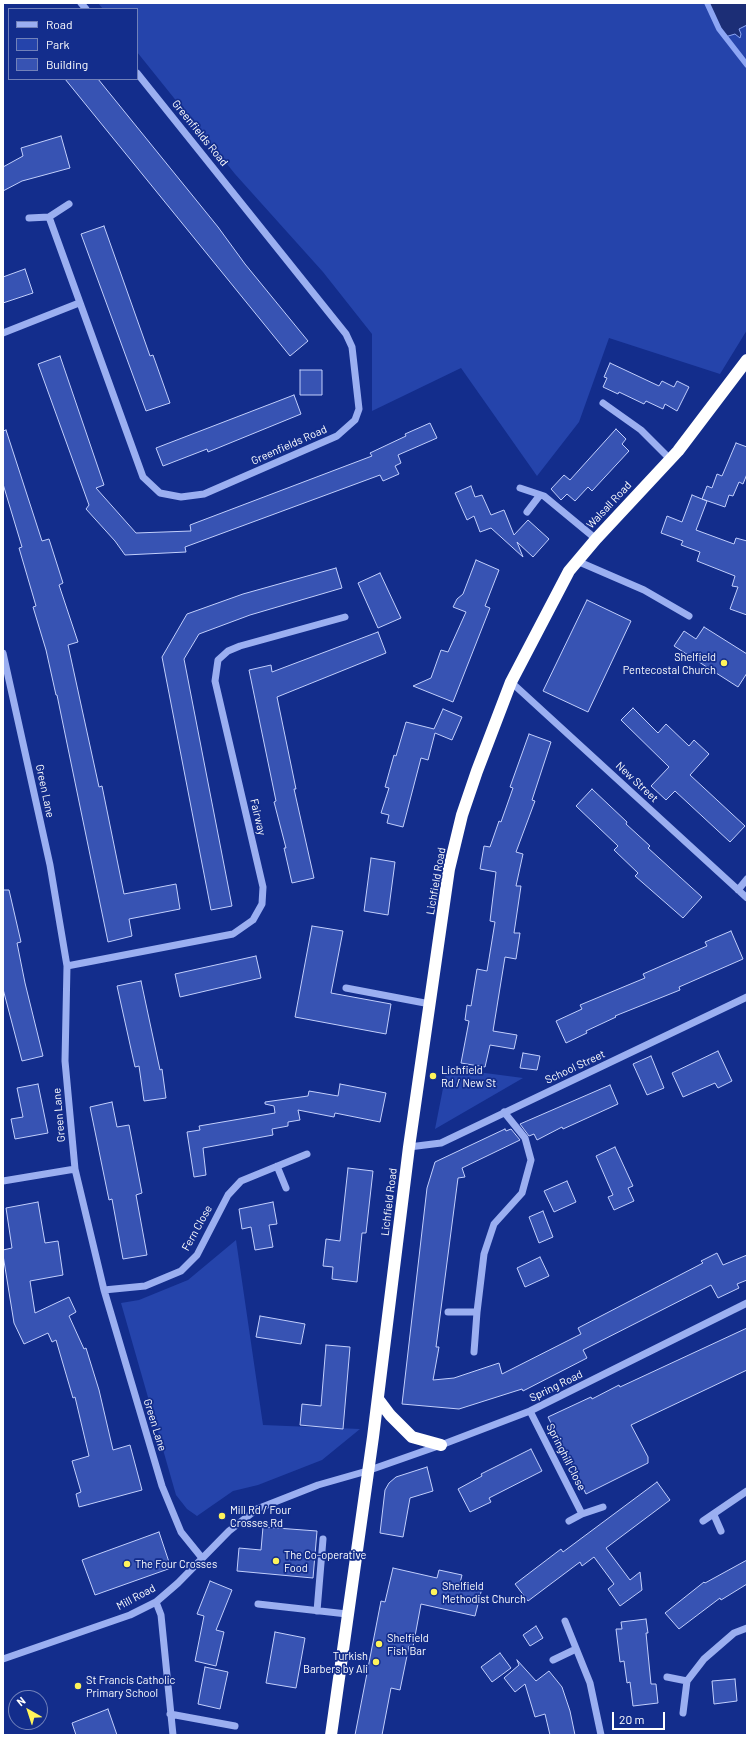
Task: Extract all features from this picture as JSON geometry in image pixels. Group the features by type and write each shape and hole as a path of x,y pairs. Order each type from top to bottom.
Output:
{"highway":[{"name":"Walsall Road","path":"511,682 569,571 596,539 670,459 747,360"},
{"name":"Lichfield Road","path":"331,1735 378,1399 410,1147 449,869 462,815 511,682"},
{"path":"378,1399 390,1415 412,1436 442,1445"}],"street":[{"name":"Greenfields Road","path":"49,216 79,303 143,477 160,493 181,497 204,494 337,436 355,420 359,410 352,347 346,334 138,74"},
{"path":"29,218 49,216 69,204"},
{"path":"3,333 79,303"},
{"path":"603,403 640,430 670,459"},
{"path":"520,488 544,496 596,539"},
{"path":"527,512 540,495"},
{"path":"577,561 644,590 689,616"},
{"name":"Fairway","path":"67,966 233,934 253,920 262,904 263,887 215,681 218,660 228,651 240,646 345,617"},
{"name":"Green Lane","path":"3,653 50,865 67,966 65,1061 75,1169 104,1290 162,1486 181,1532 202,1558"},
{"name":"New Street","path":"511,682 747,898"},
{"path":"738,890 747,879"},
{"path":"346,988 430,1004"},
{"name":"School Street","path":"410,1147 441,1143 747,996"},
{"path":"474,1352 484,1254 494,1224 522,1193 531,1160 525,1138 504,1112"},
{"name":"Fern Close","path":"104,1290 145,1286 180,1271 197,1255 228,1195 241,1180 307,1154"},
{"path":"277,1166 286,1188"},
{"path":"3,1181 75,1169"},
{"name":"Spring Road","path":"367,1471 442,1445 530,1410 747,1304"},
{"path":"448,1312 477,1312"},
{"name":"Springhill Close","path":"530,1410 582,1514"},
{"name":"Mill Road","path":"3,1659 130,1615 156,1602 178,1584 229,1532 257,1509 318,1485 367,1471"},
{"path":"703,1521 714,1515 747,1491"},
{"path":"569,1521 582,1514 603,1507"},
{"path":"714,1515 721,1531"},
{"path":"317,1611 323,1539"},
{"path":"156,1602 160,1615 173,1735"},
{"path":"258,1604 347,1614"},
{"path":"565,1622 590,1683 601,1735"},
{"path":"683,1713 687,1682 704,1659 734,1633 747,1628"},
{"path":"552,1660 576,1649"},
{"path":"667,1677 687,1682"},
{"path":"170,1714 235,1726"}],"green space":[{"path":"98,3 747,3 747,330 720,374 609,338 579,422 537,476 461,368 372,411 372,334 323,272 235,174 138,53 138,8 102,8"},
{"path":"447,1068 523,1078 435,1129"},
{"path":"236,1240 263,1425 360,1429 322,1460 258,1485 233,1491 197,1516 187,1509 176,1495 121,1303 139,1300 188,1280"}],"shaded area":[{"path":"710,3 747,3 747,25 739,29 741,34 740,38 735,34 725,37 719,29 709,8"}],"building":[{"path":"66,80 99,80 308,341 290,356"},
{"path":"61,136 70,168 22,181 3,191 3,167 23,156 21,148"},
{"path":"104,226 150,356 153,355 170,403 146,411 81,234"},
{"path":"25,269 33,293 3,303 3,277"},
{"path":"60,356 104,485 96,488 136,533 191,531 190,525 372,456 370,453 406,436 405,434 430,423 437,438 398,455 401,463 395,466 399,474 383,481 380,475 185,547 186,552 125,555 115,541 86,509 89,505 38,364"},
{"path":"610,363 659,386 662,381 674,387 677,381 689,387 677,411 665,404 663,409 646,401 644,404 619,392 618,394 603,387 607,378 604,377"},
{"path":"300,370 322,370 322,395 300,395"},
{"path":"294,395 301,414 208,452 207,449 163,466 156,448"},
{"path":"616,429 626,439 622,444 629,451 592,491 588,487 575,501 567,494 561,500 551,489 564,475 570,480"},
{"path":"6,430 42,541 49,539 63,583 59,585 78,642 68,645 99,787 102,786 124,894 176,884 180,909 129,919 132,936 108,942 57,695 46,650 33,607 36,606 19,548 22,547 3,484 3,431"},
{"path":"736,443 747,447 747,474 743,484 739,482 733,496 729,495 725,507 702,499 707,486 712,488 717,474 722,476"},
{"path":"471,486 475,497 482,495 491,515 504,510 514,535 528,520 549,539 533,557 517,542 523,557 491,528 480,532 474,516 467,520 455,493"},
{"path":"692,495 707,501 696,530 734,544 736,538 747,541 747,615 730,609 738,587 732,586 735,576 697,561 700,552 681,545 683,541 661,533 667,516 682,522"},
{"path":"476,560 499,570 485,606 490,608 453,702 413,686 431,678 441,650 448,652 466,612 453,607 457,599 463,594"},
{"path":"336,568 342,588 250,615 199,634 184,659 232,906 211,910 162,657 187,614 243,594"},
{"path":"380,573 401,618 378,628 358,583"},
{"path":"587,600 631,621 588,712 543,691"},
{"name":"Shelfield Pentecostal Church","path":"704,627 747,654 747,673 738,687 674,646 684,631 696,639"},
{"path":"378,632 386,653 277,697 296,789 294,789 314,878 292,883 284,848 286,848 274,802 276,801 249,670 271,665 272,672"},
{"path":"633,708 658,733 666,724 689,746 694,740 709,754 690,775 745,826 730,842 675,791 666,800 651,786 669,767 621,720"},
{"path":"443,709 462,717 452,740 435,733 428,760 421,758 403,827 387,823 389,815 381,813 389,788 385,787 394,755 396,756 406,722 434,729"},
{"path":"529,734 551,742 532,800 535,801 516,852 523,854 516,886 521,886 514,933 520,933 516,959 505,957 493,1031 517,1035 514,1049 490,1045 485,1067 461,1063 469,1021 465,1020 467,1005 471,1006 477,969 487,971 495,922 490,921 496,872 480,869 484,846 490,847 499,821 501,822 513,788 510,787"},
{"path":"592,789 650,846 648,848 702,897 683,918 635,876 638,873 614,850 618,846 576,806"},
{"path":"371,858 395,862 388,915 364,911"},
{"path":"3,890 9,890 21,942 17,943 25,983 43,1056 22,1061 3,989"},
{"path":"312,926 343,931 331,993 391,1004 386,1034 295,1017"},
{"path":"731,931 743,959 679,987 680,990 615,1016 616,1017 586,1031 587,1033 566,1043 556,1021 582,1009 580,1005 645,978 643,974 707,946 705,942"},
{"path":"256,956 261,978 180,997 175,974"},
{"path":"141,981 160,1070 162,1069 166,1098 144,1101 139,1066 135,1067 117,986"},
{"path":"718,1051 732,1081 718,1088 715,1083 683,1097 672,1073"},
{"path":"523,1053 540,1056 537,1070 520,1068"},
{"path":"651,1056 664,1088 647,1095 633,1064"},
{"path":"38,1084 48,1133 15,1139 11,1119 23,1117 17,1088"},
{"path":"340,1084 386,1093 380,1122 335,1113 334,1117 298,1110 300,1120 288,1122 288,1126 272,1129 273,1135 203,1148 206,1175 194,1177 187,1132 200,1130 199,1126 275,1113 274,1106 265,1104 265,1102 308,1096 309,1091 338,1096"},
{"path":"610,1085 618,1104 563,1129 562,1127 537,1140 534,1134 529,1136 520,1124"},
{"path":"112,1102 117,1127 129,1125 142,1193 136,1195 147,1255 123,1259 112,1199 109,1200 90,1107"},
{"path":"505,1129 506,1131 511,1129 520,1140 462,1168 465,1177 458,1178 436,1347 439,1347 433,1380 454,1378 499,1363 502,1374 581,1334 578,1328 703,1263 701,1261 717,1253 723,1265 747,1255 747,1280 737,1284 739,1288 718,1298 711,1285 583,1350 587,1358 523,1391 522,1389 459,1409 402,1404 427,1188 435,1162"},
{"path":"615,1147 633,1186 628,1188 634,1201 614,1210 608,1197 613,1195 596,1156"},
{"path":"348,1168 373,1171 366,1233 362,1233 357,1282 332,1279 333,1267 323,1266 326,1239 340,1241"},
{"path":"567,1181 576,1202 554,1212 544,1191"},
{"path":"38,1202 45,1243 58,1241 63,1275 30,1281 35,1313 69,1297 76,1312 69,1316 84,1349 86,1348 99,1390 113,1450 130,1445 142,1490 79,1507 76,1494 81,1492 72,1461 89,1456 75,1397 73,1398 56,1340 52,1342 48,1333 24,1344 14,1323 3,1255 3,1250 12,1248 6,1208"},
{"path":"273,1202 277,1224 269,1225 273,1247 255,1250 251,1227 242,1229 239,1209"},
{"path":"543,1211 553,1237 539,1243 529,1217"},
{"path":"540,1257 549,1276 525,1287 517,1268"},
{"path":"260,1316 305,1324 301,1344 256,1337"},
{"path":"747,1328 747,1370 631,1425 648,1457 648,1463 586,1494 548,1417 591,1397 592,1399 619,1385 620,1387"},
{"path":"326,1345 350,1347 343,1429 300,1425 302,1404 321,1406"},
{"path":"531,1449 542,1471 489,1498 491,1502 470,1512 458,1489 482,1476 481,1474"},
{"path":"427,1467 433,1491 410,1498 403,1537 380,1533 385,1490 389,1483 396,1477"},
{"path":"657,1482 670,1500 606,1548 630,1580 640,1572 642,1590 620,1606 608,1589 614,1584 594,1557 582,1566 580,1562 528,1601 515,1584 561,1549 563,1552"},
{"name":"The Co-operative Food","path":"263,1527 317,1531 313,1578 237,1571 239,1548 261,1550"},
{"name":"The Four Crosses","path":"159,1532 171,1568 95,1595 82,1560"},
{"path":"747,1560 747,1584 721,1600 720,1598 679,1629 665,1613 704,1582 705,1583"},
{"path":"393,1568 437,1578 439,1570 462,1575 460,1583 482,1588 475,1616 421,1604 413,1647 409,1646 400,1690 391,1688 382,1735 355,1735 381,1601 385,1602"},
{"path":"210,1581 232,1590 216,1630 224,1632 216,1666 195,1661 204,1616 197,1614"},
{"path":"646,1619 651,1684 656,1684 658,1703 633,1706 630,1682 627,1683 624,1661 620,1662 616,1629 622,1629 621,1622"},
{"path":"536,1626 543,1638 530,1646 523,1635"},
{"path":"275,1632 305,1638 296,1688 266,1683"},
{"path":"500,1653 511,1668 492,1682 481,1667"},
{"path":"517,1660 536,1681 549,1671 562,1687 570,1711 575,1735 550,1735 545,1714 535,1717 525,1684 515,1692 504,1678 519,1665"},
{"path":"205,1667 228,1672 220,1709 198,1704"},
{"path":"735,1679 737,1701 714,1704 712,1681"},
{"path":"108,1709 117,1735 76,1735 72,1723"}],"waterway":[{"path":"707,3 719,29 747,65"}],"place":[{"name":"Shelfield Pentecostal Church","path":"724,663"},
{"name":"Lichfield Rd / New St","path":"433,1076"},
{"name":"Mill Rd / Four Crosses Rd","path":"222,1516"},
{"name":"The Co-operative Food","path":"276,1561"},
{"name":"The Four Crosses","path":"127,1564"},
{"name":"Shelfield Methodist Church","path":"434,1592"},
{"name":"Shelfield Fish Bar","path":"379,1644"},
{"name":"Turkish Barbers by Ali","path":"376,1662"},
{"name":"St Francis Catholic Primary School","path":"78,1686"}]}
